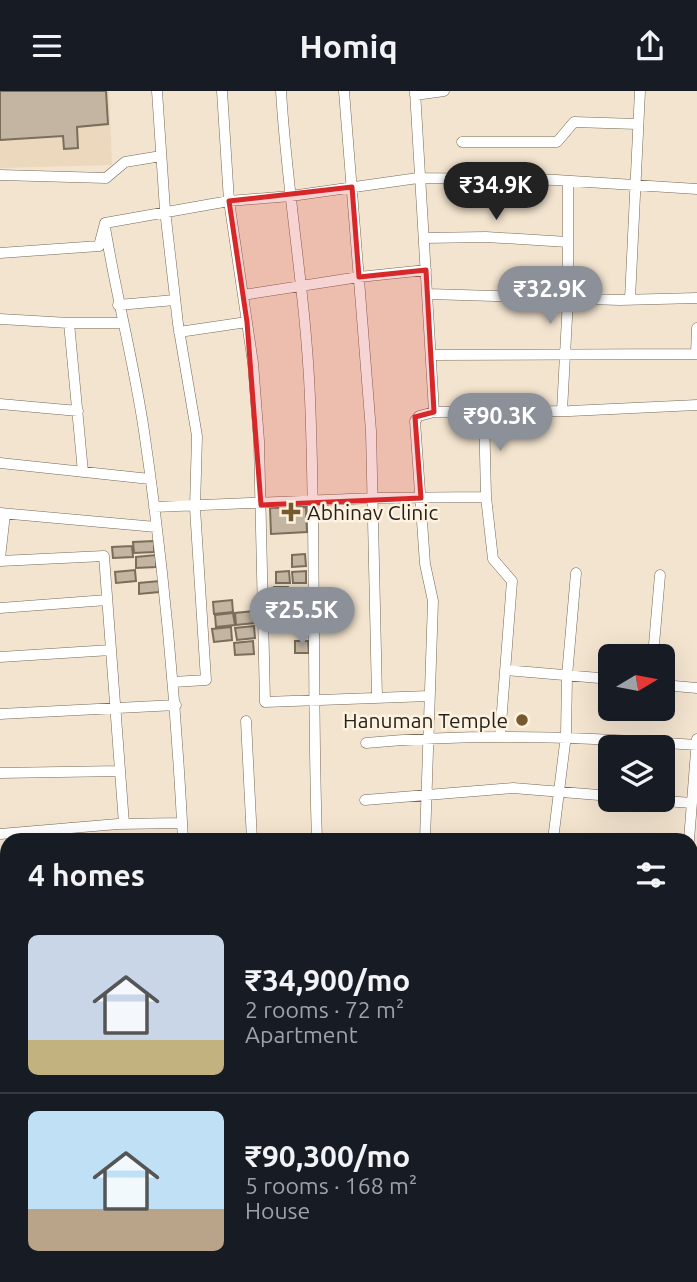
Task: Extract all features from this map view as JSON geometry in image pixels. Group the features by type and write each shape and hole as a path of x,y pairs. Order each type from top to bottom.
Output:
{"street":[{"path":"157,91 165,210 175,300 197,436 195,508 206,680 173,681"},
{"path":"222,91 229,201 247,322 259,441 265,702 429,696"},
{"path":"281,91 302,285 310,397 317,833"},
{"path":"344,91 374,498 377,697"},
{"path":"434,412 415,93 444,91"},
{"path":"629,299 640,91"},
{"path":"462,142 557,142 574,122 638,124"},
{"path":"0,175 106,178 125,162 161,156"},
{"path":"104,223 165,210 418,178 568,181 697,189"},
{"path":"562,411 568,299 568,181"},
{"path":"0,253 99,246 104,223"},
{"path":"104,223 144,429 176,705 183,833"},
{"path":"424,238 486,237 568,242"},
{"path":"243,295 359,277 426,270"},
{"path":"429,294 568,299 697,299"},
{"path":"118,306 175,300"},
{"path":"0,319 122,323"},
{"path":"180,332 247,322"},
{"path":"69,323 83,472"},
{"path":"432,355 696,354 697,328"},
{"path":"0,404 78,411"},
{"path":"425,833 424,795 433,601 425,564 415,421 419,416 434,412 562,411 697,405"},
{"path":"484,410 486,498 493,559 512,581 500,737"},
{"path":"0,463 150,479"},
{"path":"154,507 195,508 374,498 486,498"},
{"path":"124,824 104,556 0,560 3,513 156,527"},
{"path":"554,833 566,735 576,573"},
{"path":"654,644 660,575"},
{"path":"0,608 107,600"},
{"path":"0,657 111,650"},
{"path":"505,670 598,678"},
{"path":"676,686 697,688"},
{"path":"0,714 176,705"},
{"path":"246,721 252,833"},
{"path":"366,743 427,737 566,735 697,745"},
{"path":"690,833 697,738"},
{"path":"0,773 120,771"},
{"path":"365,800 513,788 598,795"},
{"path":"675,802 692,803"},
{"path":"12,833 124,824 182,823"},
{"path":"70,828 70,833"}],"highlighted area":[{"path":"352,187 359,277 426,270 434,412 415,417 421,498 261,505 247,322 229,201"}],"shaded area":[{"path":"0,91 109,91 112,165 0,168"}],"building":[{"path":"0,91 106,91 108,124 77,127 78,148 64,149 63,136 0,140"},
{"path":"306,507 307,532 271,534 270,508"},
{"path":"154,541 154,552 134,553 133,542"},
{"path":"132,546 133,557 113,558 112,547"},
{"path":"305,554 306,566 292,567 292,555"},
{"path":"156,555 156,567 136,568 136,557"},
{"path":"135,570 136,581 116,583 115,572"},
{"path":"289,571 290,583 276,583 276,572"},
{"path":"306,571 306,583 293,583 292,572"},
{"path":"159,581 159,592 139,594 139,583"},
{"path":"274,587 288,587 289,598 275,599"},
{"path":"232,600 233,612 214,614 213,602"},
{"path":"254,611 255,623 236,625 235,613"},
{"path":"233,613 235,625 216,627 215,615"},
{"path":"254,626 255,638 237,640 235,628"},
{"path":"231,627 232,640 214,642 212,629"},
{"path":"253,641 254,654 235,655 234,643"},
{"path":"295,641 308,641 309,653 295,653"}],"place":[{"name":"Abhinav Clinic","path":"291,512"},
{"name":"Hanuman Temple","path":"522,720"}]}
